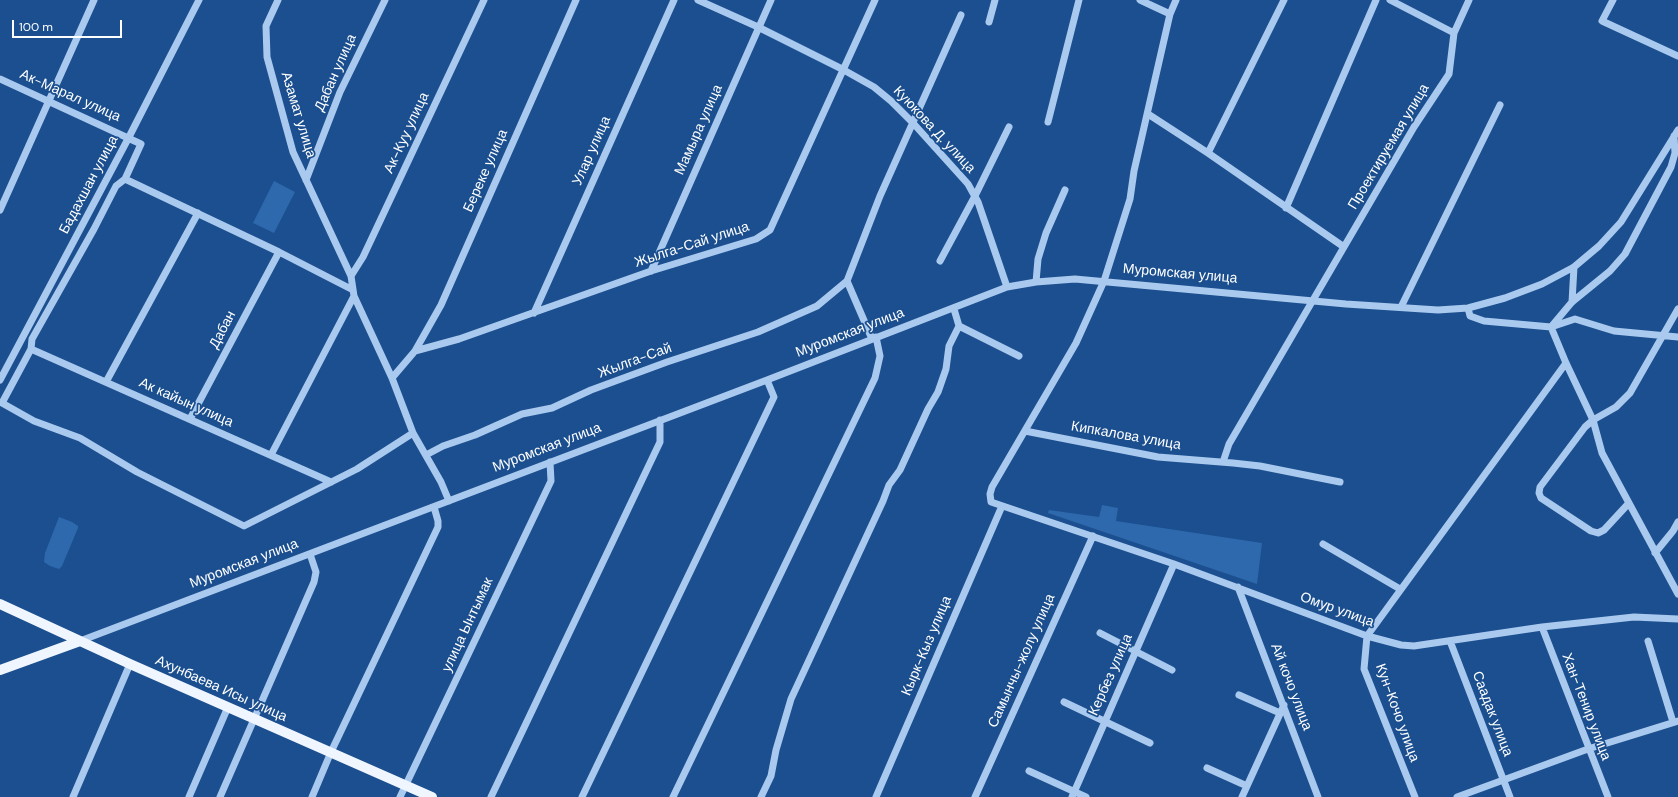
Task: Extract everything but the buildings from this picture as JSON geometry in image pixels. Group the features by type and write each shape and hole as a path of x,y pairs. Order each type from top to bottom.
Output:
{"main road":[{"name":"Ахунбаева Исы улица","path":"0,604 130,664 432,797"},
{"name":"Муромская улица","path":"0,670 80,641"}],"street":[{"path":"0,210 94,0"},
{"name":"Бадахшан улица","path":"0,380 129,137 199,0"},
{"name":"Азамат улица","path":"278,0 266,26 267,57 293,152 351,276"},
{"name":"Дабан улица","path":"306,180 340,92 385,0"},
{"name":"Ак-Куу улица","path":"351,276 363,257 484,0"},
{"name":"Береке улица","path":"415,351 441,305 576,0"},
{"name":"Улар улица","path":"534,313 674,0"},
{"name":"Куюкова Д. улица","path":"698,0 758,27 842,69 874,87 913,123 968,184 975,196 1007,288"},
{"name":"Мамыра улица","path":"651,271 771,0"},
{"name":"Жылга-Сай улица","path":"415,351 459,339 651,271 756,239 770,230 842,69 875,0"},
{"path":"989,22 995,0"},
{"path":"1048,122 1079,0"},
{"path":"1140,0 1170,14"},
{"path":"1002,506 991,502 990,494 992,487 1076,343 1104,281 1130,199 1134,172 1170,14 1176,0"},
{"path":"1208,153 1284,0"},
{"path":"1286,208 1376,0"},
{"name":"Проектируемая улица","path":"1313,300 1414,127 1449,74 1454,33 1469,0"},
{"path":"1613,0 1602,21 1678,56"},
{"path":"1393,1 1454,33"},
{"path":"673,797 875,378 880,356 874,338 847,281 880,196 961,15"},
{"name":"Ак-Марал улица","path":"0,79 129,137"},
{"path":"1401,307 1500,105"},
{"path":"1148,114 1208,153 1344,247"},
{"path":"940,261 975,196 1009,127"},
{"path":"1551,327 1572,302 1610,270 1625,254 1671,168 1675,153 1676,133"},
{"name":"Муромская улица","path":"80,641 1007,288 1036,282 1075,279 1438,310 1468,308 1505,298 1542,284 1574,267 1599,246 1621,222 1676,133"},
{"path":"129,137 141,144 125,179 116,186 94,229 32,338 31,349 2,403 34,420 80,438 138,472 244,526 357,469 413,433"},
{"path":"125,179 279,252 353,293"},
{"path":"1036,282 1038,259 1046,233 1065,190"},
{"path":"106,382 198,213"},
{"name":"Дабан","path":"190,419 279,252"},
{"path":"1572,302 1574,267"},
{"path":"351,276 353,293 392,378 413,433 441,482 449,501"},
{"name":"Жылга-Сай","path":"426,454 443,446 475,435 522,414 552,408 591,390 667,362 758,332 817,306 847,281"},
{"path":"271,455 353,293"},
{"path":"1223,462 1229,444 1313,300"},
{"path":"1468,308 1470,316 1484,321 1551,327 1575,319 1614,331 1678,337"},
{"path":"761,797 771,776 776,750 791,699 883,501 889,485 900,470 928,409 938,392 946,369 949,346 958,326 954,309"},
{"path":"1629,503 1604,530 1598,532 1591,531 1541,498 1539,493 1540,487 1585,427 1593,420 1616,407 1630,392 1678,309"},
{"path":"958,326 1019,356"},
{"path":"1551,327 1593,420 1602,453 1678,594"},
{"name":"Ак кайын улица","path":"31,349 331,482"},
{"path":"392,378 415,351"},
{"path":"1367,636 1566,363"},
{"path":"582,797 774,398 767,380"},
{"path":"491,797 660,442 660,420"},
{"name":"Кипкалова улица","path":"1025,431 1158,458 1260,466 1340,482"},
{"name":"улица Ынтымак","path":"400,797 551,481 550,462"},
{"name":"Омур улица","path":"1002,506 1174,564 1367,636 1401,645 1414,646 1542,627 1634,617 1678,619"},
{"name":"Кырк-Кыз улица","path":"876,797 1002,506"},
{"path":"312,797 331,752 438,527 434,507"},
{"path":"1655,553 1673,531 1678,522"},
{"name":"Самынчы-жолу улица","path":"975,797 1093,536"},
{"path":"1323,544 1400,589"},
{"path":"220,797 314,582 316,572 310,554"},
{"name":"Кербез улица","path":"1073,794 1174,564"},
{"name":"Ай кочо улица","path":"1238,588 1318,797"},
{"name":"Хан-Тенир улица","path":"1542,627 1588,749 1608,797"},
{"path":"1100,633 1172,670"},
{"name":"Кун-Кочо улица","path":"1367,636 1364,669 1415,797"},
{"name":"Саадак улица","path":"1450,641 1510,797"},
{"path":"1457,797 1588,749 1676,721 1648,641"},
{"path":"73,797 130,664"},
{"path":"1239,695 1280,713"},
{"path":"1064,702 1150,743"},
{"path":"1242,797 1284,705"},
{"path":"189,797 228,707"},
{"path":"1207,768 1246,786"},
{"path":"1030,771 1073,794 1086,797"}],"shaded area":[{"path":"274,181 295,192 274,233 253,223"},
{"path":"1102,505 1118,508 1116,521 1262,543 1257,584 1048,513 1049,510 1099,517"},
{"path":"59,517 72,522 78,526 78,528 62,566 59,569 44,562 45,553"}]}
